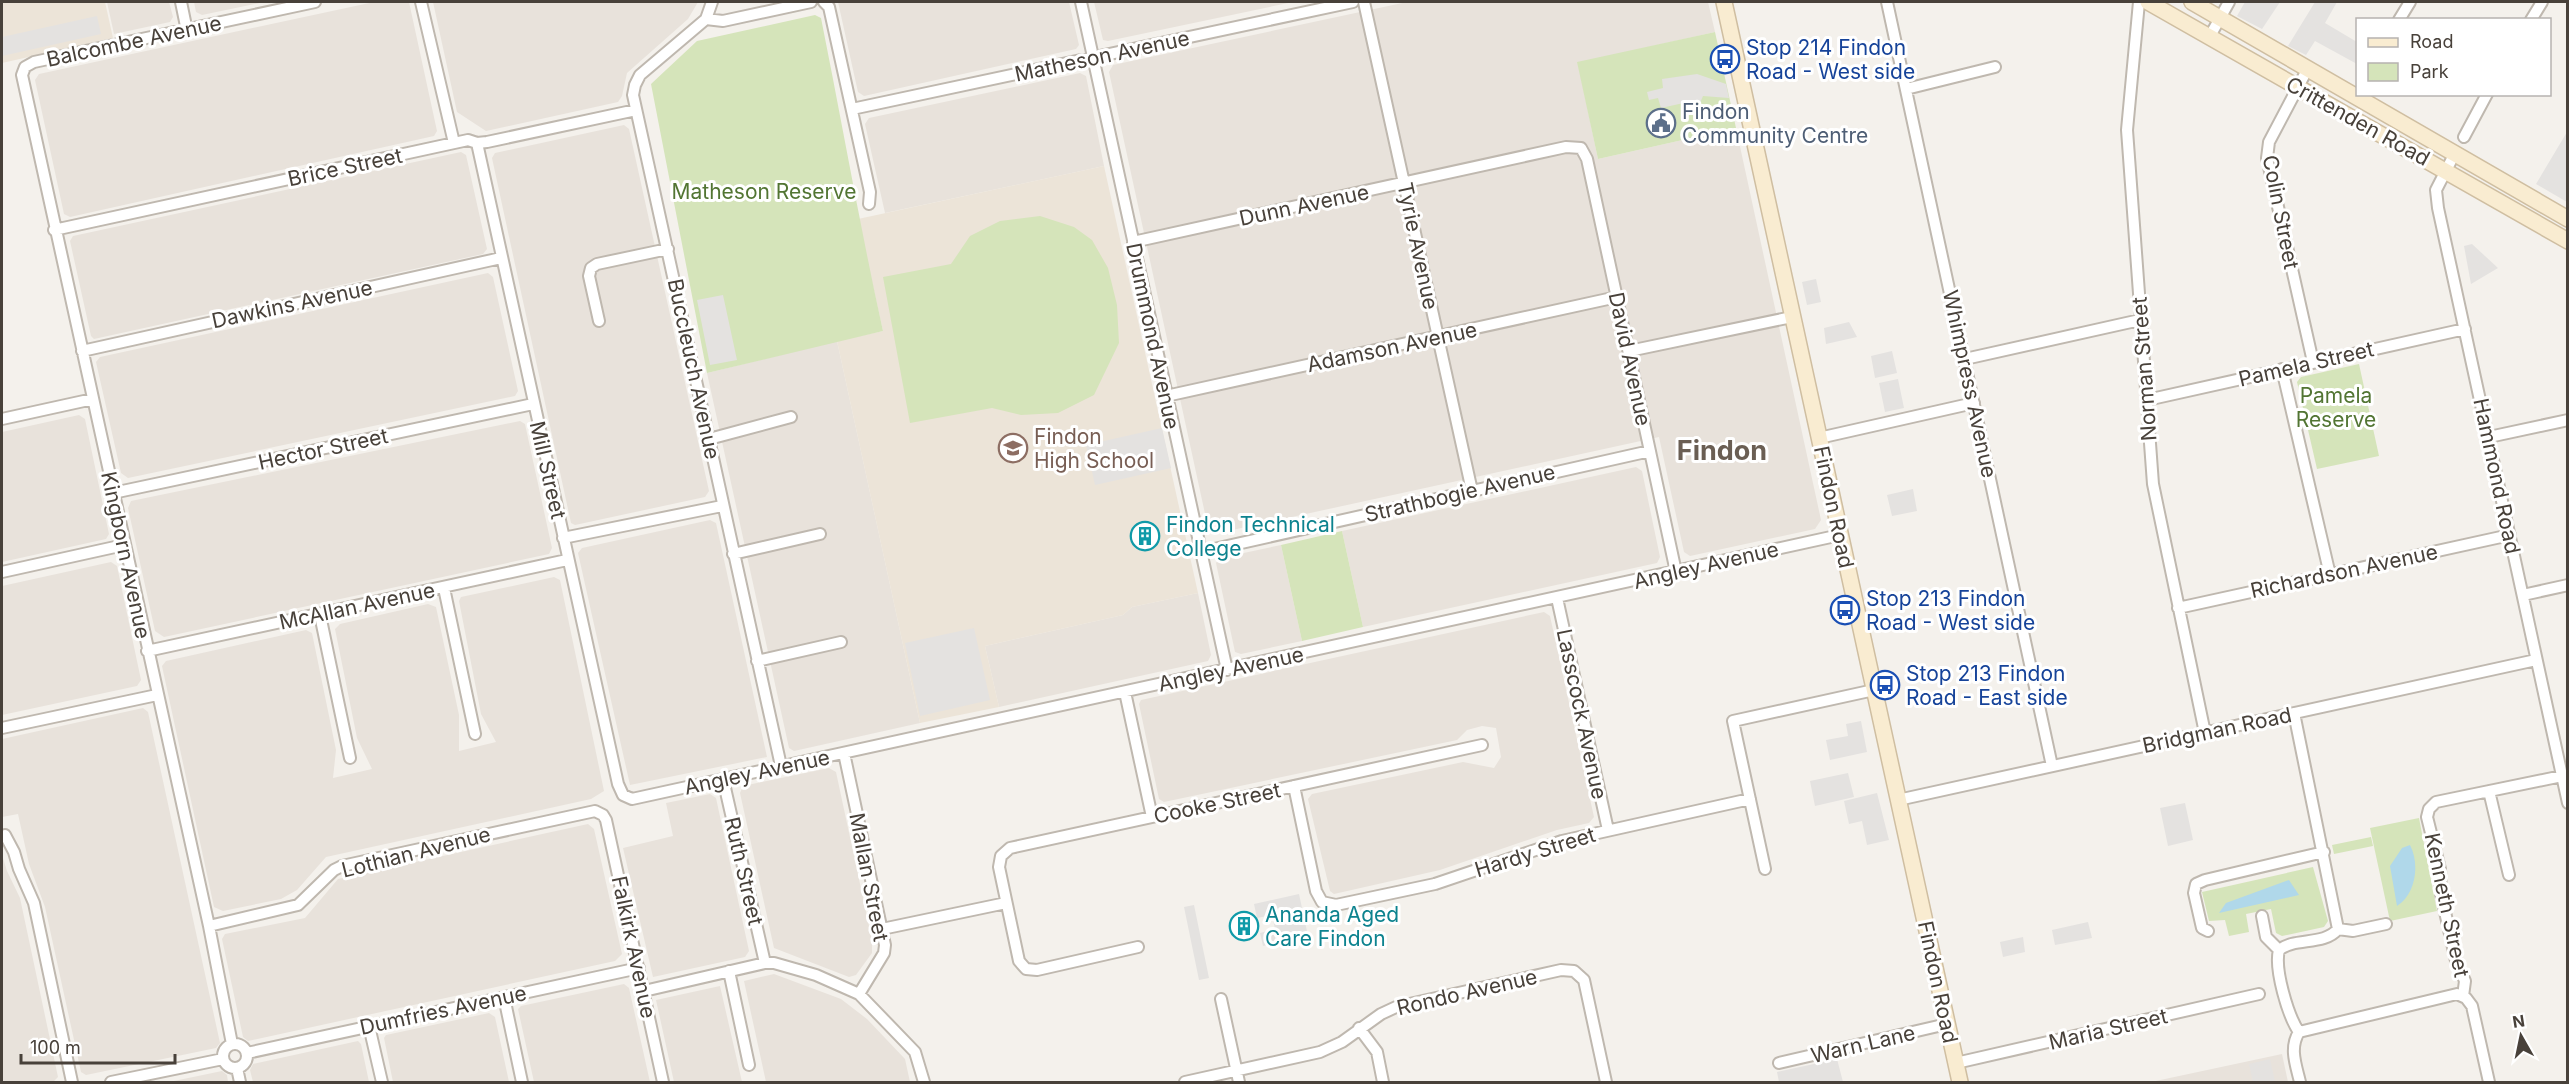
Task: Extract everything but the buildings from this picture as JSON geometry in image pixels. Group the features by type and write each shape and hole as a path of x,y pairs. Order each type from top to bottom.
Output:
{"main road":[{"name":"Findon Road","path":"1724,2 1960,1083"},
{"name":"Crittenden Road","path":"2148,2 2568,241"},
{"name":"Crittenden Road","path":"2192,2 2307,70 2356,95"},
{"name":"Crittenden Road","path":"2358,96 2568,219"}],"street":[{"path":"181,2 187,31"},
{"name":"Balcombe Avenue","path":"25,67 34,62 315,2"},
{"path":"422,2 454,143"},
{"path":"712,2 706,19 723,21 811,2"},
{"path":"824,2 830,7 870,192 868,204"},
{"name":"Drummond Avenue","path":"1082,2 1227,670"},
{"name":"Matheson Avenue","path":"852,110 1353,2"},
{"name":"Tyrie Avenue","path":"1364,2 1472,491"},
{"name":"Whimpress Avenue","path":"1887,2 2052,766"},
{"name":"Norman Street","path":"2139,2 2127,130 2153,484 2205,733"},
{"path":"2210,36 2229,2"},
{"path":"2400,18 2410,2"},
{"path":"2532,18 2542,2"},
{"name":"Buccleuch Avenue","path":"706,19 640,75 633,95 781,766"},
{"name":"Kingborn Avenue","path":"25,67 22,80 209,926 232,1044"},
{"path":"1906,89 1995,67"},
{"name":"Colin Street","path":"2307,70 2269,142 2267,158 2313,362"},
{"path":"2345,114 2356,95"},
{"path":"2464,137 2486,96"},
{"name":"Brice Street","path":"54,230 468,140 477,143 636,110"},
{"name":"Mill Street","path":"477,143 567,560 618,784 623,795"},
{"name":"Dunn Avenue","path":"1133,242 1566,147 1581,148"},
{"name":"David Avenue","path":"1581,148 1587,159 1676,572"},
{"name":"Hammond Road","path":"2455,153 2436,190 2568,803"},
{"path":"599,321 588,276 591,268 597,264 668,249"},
{"name":"Dawkins Avenue","path":"82,351 501,258"},
{"name":"Adamson Avenue","path":"1166,396 1617,297"},
{"path":"1629,351 1792,317"},
{"path":"1965,359 2140,320"},
{"name":"Pamela Street","path":"2147,400 2465,329"},
{"path":"2283,369 2330,575"},
{"path":"2,419 93,399"},
{"path":"1819,438 1974,403"},
{"name":"Hector Street","path":"113,493 533,404"},
{"path":"709,439 791,417"},
{"path":"2489,437 2568,420"},
{"name":"Strathbogie Avenue","path":"1201,552 1650,451"},
{"path":"563,538 722,506"},
{"path":"733,554 820,534"},
{"name":"Richardson Avenue","path":"2178,608 2510,535"},
{"name":"Angley Avenue","path":"623,795 632,799 1840,536"},
{"path":"2,572 124,545"},
{"name":"McAllan Avenue","path":"147,651 567,560"},
{"path":"2523,595 2568,585"},
{"path":"444,588 475,734"},
{"name":"Lasscock Avenue","path":"1557,598 1608,830"},
{"path":"320,615 350,758"},
{"path":"757,661 841,642"},
{"name":"Bridgman Road","path":"1898,800 2536,660"},
{"path":"1765,869 1733,721 1874,690"},
{"path":"1125,692 1152,817"},
{"path":"2,728 157,695"},
{"path":"2294,713 2338,929"},
{"name":"Cooke Street","path":"1138,947 1037,970 1026,969 1019,961 1006,903 999,867 1001,856 1010,848 1482,745"},
{"name":"Mallan Street","path":"844,753 882,929 884,952 859,994"},
{"name":"Kenneth Street","path":"2489,1083 2472,1006 2463,996 2466,981 2456,961 2441,894 2440,868 2427,817 2429,809 2436,802 2562,776"},
{"name":"Ruth Street","path":"723,779 765,963"},
{"name":"Hardy Street","path":"1294,786 1316,891 1322,902 1336,906 1435,884 1562,841 1750,799"},
{"path":"2489,791 2509,875"},
{"name":"Lothian Avenue","path":"209,926 298,905 334,870 342,866 589,811 600,813"},
{"name":"Falkirk Avenue","path":"600,813 606,820 663,1083"},
{"path":"5,836 14,852 34,903 72,1083"},
{"path":"2208,931 2202,928 2194,892 2196,884 2324,852"},
{"path":"882,929 1006,903"},
{"path":"2262,916 2266,937 2278,950 2278,963 2289,1013 2299,1032"},
{"path":"2278,950 2286,945 2328,937 2338,929 2353,931 2386,924"},
{"path":"644,991 765,963 774,963 816,975 859,994 915,1052 924,1083"},
{"name":"Dumfries Avenue","path":"247,1053 639,968"},
{"name":"Rondo Avenue","path":"1185,1083 1238,1077 1320,1052 1342,1042 1380,1014 1396,1007 1561,970 1574,971 1584,980 1606,1083"},
{"path":"729,971 749,1065"},
{"name":"Maria Street","path":"1956,1063 2259,994"},
{"path":"2300,1083 2293,1051 2294,1040 2299,1032 2457,994 2463,996"},
{"path":"504,997 522,1083"},
{"path":"1221,999 1238,1077"},
{"name":"Warn Lane","path":"1779,1063 1947,1024"},
{"path":"369,1026 382,1083"},
{"path":"1359,1028 1377,1052 1383,1083"},
{"path":"232,1044 242,1046 247,1053 245,1063 237,1068 228,1066 223,1059 225,1048 232,1044"},
{"path":"111,1083 223,1059"},
{"path":"237,1068 240,1083"}],"shaded area":[{"path":"2,2 105,2 113,38 2,63"},
{"path":"107,2 169,2 173,17 170,22 114,34"},
{"path":"194,2 265,2 202,15 196,12"},
{"path":"374,2 409,2 437,131 434,136 70,217 64,214 35,80 39,74"},
{"path":"433,2 698,2 688,19 627,73 622,96 618,102 486,131 457,112"},
{"path":"838,2 1069,2 1079,45 1076,49 864,96 858,92"},
{"path":"1094,2 1293,2 1108,41 1103,40"},
{"path":"1407,2 1708,2 1715,32 1578,63 1598,159 1736,128 1821,520 1815,529 1690,556 1684,552 1659,437 1214,534 1209,532 1109,72 1113,65"},
{"path":"2245,2 2280,2 2262,29 2237,16"},
{"path":"2315,2 2337,2 2325,23 2356,41 2356,63 2315,41 2306,55 2288,46"},
{"path":"97,16 101,34 2,56 2,37"},
{"path":"1080,73 1086,76 1104,166 885,213 865,124 869,118"},
{"path":"1697,74 1726,84 1729,98 1703,96 1700,103 1688,102 1661,108 1658,98 1649,100 1647,92 1663,88 1662,79"},
{"path":"624,125 629,129 709,491 705,497 575,525 571,523 492,158 495,153"},
{"path":"2567,132 2567,202 2536,184"},
{"path":"461,152 466,155 487,249 483,254 94,339 91,336 70,241 73,236"},
{"name":"Findon High School","path":"1104,166 1198,593 1132,607 1123,615 985,646 999,707 920,723 837,341 883,331 858,219"},
{"path":"2472,244 2498,268 2471,284 2464,246"},
{"path":"488,273 493,277 518,391 515,396 128,478 121,473 96,362 100,357"},
{"path":"1816,279 1821,302 1807,305 1802,282"},
{"path":"723,295 737,360 710,365 697,300"},
{"path":"1849,322 1857,337 1826,344 1824,328"},
{"path":"837,341 920,723 794,751 789,748 707,373"},
{"path":"1892,351 1897,373 1875,378 1871,356"},
{"path":"1898,379 1904,408 1885,412 1879,383"},
{"path":"79,415 85,419 109,534 106,539 2,562 2,432"},
{"path":"520,421 525,424 552,548 549,554 164,637 155,631 128,508 131,501"},
{"path":"1162,428 1171,468 1095,485 1086,445"},
{"path":"1636,467 1642,471 1660,557 1657,563 1363,627 1342,531"},
{"path":"1913,489 1917,511 1892,516 1887,495"},
{"path":"710,520 716,523 767,757 630,785 578,553 582,548"},
{"path":"1281,545 1302,641 1241,654 1235,652 1216,563 1220,558"},
{"path":"111,562 117,566 141,680 137,686 2,715 2,586"},
{"path":"554,577 560,580 604,791 591,799 326,857 297,890 281,899 223,911 214,907 162,666 166,661 306,630 312,633 336,750 333,778 372,769 357,738 335,629 340,624 428,604 436,607 459,715 459,751 496,742 481,714 459,601 461,597"},
{"path":"1198,593 1211,655 1208,661 999,707 985,646 1123,615 1132,607"},
{"path":"1544,612 1550,616 1594,817 1589,823 1557,830 1440,870 1334,894 1330,891 1308,799 1312,794 1463,762 1494,768 1501,757 1496,728 1482,726 1467,730 1457,740 1164,802 1159,799 1139,704 1141,700"},
{"path":"974,628 990,700 920,716 905,643"},
{"path":"143,708 148,712 220,1043 216,1048 86,1075 81,1072 45,907 29,864 18,814 2,817 2,739"},
{"path":"1861,721 1867,752 1830,760 1826,740 1848,736 1846,724"},
{"path":"829,768 836,772 872,940 872,953 856,975 849,977 774,948 740,793 743,786"},
{"path":"1848,773 1854,797 1815,806 1810,781"},
{"path":"1877,793 1889,840 1867,845 1862,821 1849,824 1844,801"},
{"path":"710,794 716,798 749,951 745,957 653,977 623,848 673,836 666,803"},
{"path":"2185,803 2193,840 2168,846 2160,808"},
{"path":"588,824 594,829 622,954 615,961 248,1041 243,1037 222,939 225,934 305,918 338,879"},
{"path":"2,855 20,898 58,1077 53,1082 2,1082"},
{"path":"1299,894 1308,936 1263,946 1260,933 1275,929 1272,915 1257,918 1254,904"},
{"path":"1194,905 1209,978 1199,980 1184,907"},
{"path":"2088,922 2092,938 2055,945 2052,930"},
{"path":"2023,937 2025,952 2003,957 2000,942"},
{"path":"774,974 841,999 867,1019 905,1059 910,1082 766,1082 744,981"},
{"path":"624,984 629,988 650,1082 534,1082 518,1009 521,1006"},
{"path":"720,986 742,1082 674,1082 656,1000"},
{"path":"489,1013 495,1017 509,1082 393,1082 384,1038 386,1035"},
{"path":"358,1041 361,1044 369,1082 253,1082 250,1070 253,1064"},
{"path":"2282,1054 2288,1082 2151,1082"},
{"path":"1837,1059 1843,1082 1779,1082 1777,1072"},
{"path":"2270,1059 2275,1082 2253,1082 2249,1064"},
{"path":"222,1071 227,1075 228,1082 169,1082"}],"green space":[{"name":"Matheson Reserve","path":"815,15 821,18 883,331 707,373 651,84 697,41"},
{"path":"1715,32 1736,128 1598,159 1577,62"},
{"path":"1040,216 1074,227 1092,240 1108,268 1117,305 1119,343 1094,395 1058,413 1021,415 992,408 910,423 883,277 951,264 970,236 1000,221"},
{"name":"Pamela Reserve","path":"2359,364 2379,456 2317,469 2297,382 2301,377"},
{"path":"1342,531 1363,627 1302,641 1281,545"},
{"path":"2419,818 2437,911 2390,921 2370,828"},
{"path":"2371,837 2373,846 2334,854 2332,845"},
{"path":"2313,867 2328,921 2324,927 2282,936 2276,933 2271,909 2246,914 2249,932 2229,936 2225,920 2209,921 2202,892"}],"water":[{"path":"2410,845 2415,861 2414,878 2408,894 2397,906 2390,866 2402,848"},
{"path":"2289,880 2299,895 2219,913 2226,903"}],"place":[{"name":"Stop 214 Findon Road - West side","path":"1725,59"},
{"name":"Findon Community Centre","path":"1661,123"},
{"name":"Findon High School","path":"1013,448"},
{"name":"Findon Technical College","path":"1145,536"},
{"name":"Stop 213 Findon Road - West side","path":"1845,610"},
{"name":"Stop 213 Findon Road - East side","path":"1885,685"},
{"name":"Ananda Aged Care Findon","path":"1244,926"}],"district":[{"name":"Findon","path":"1722,450"}]}
